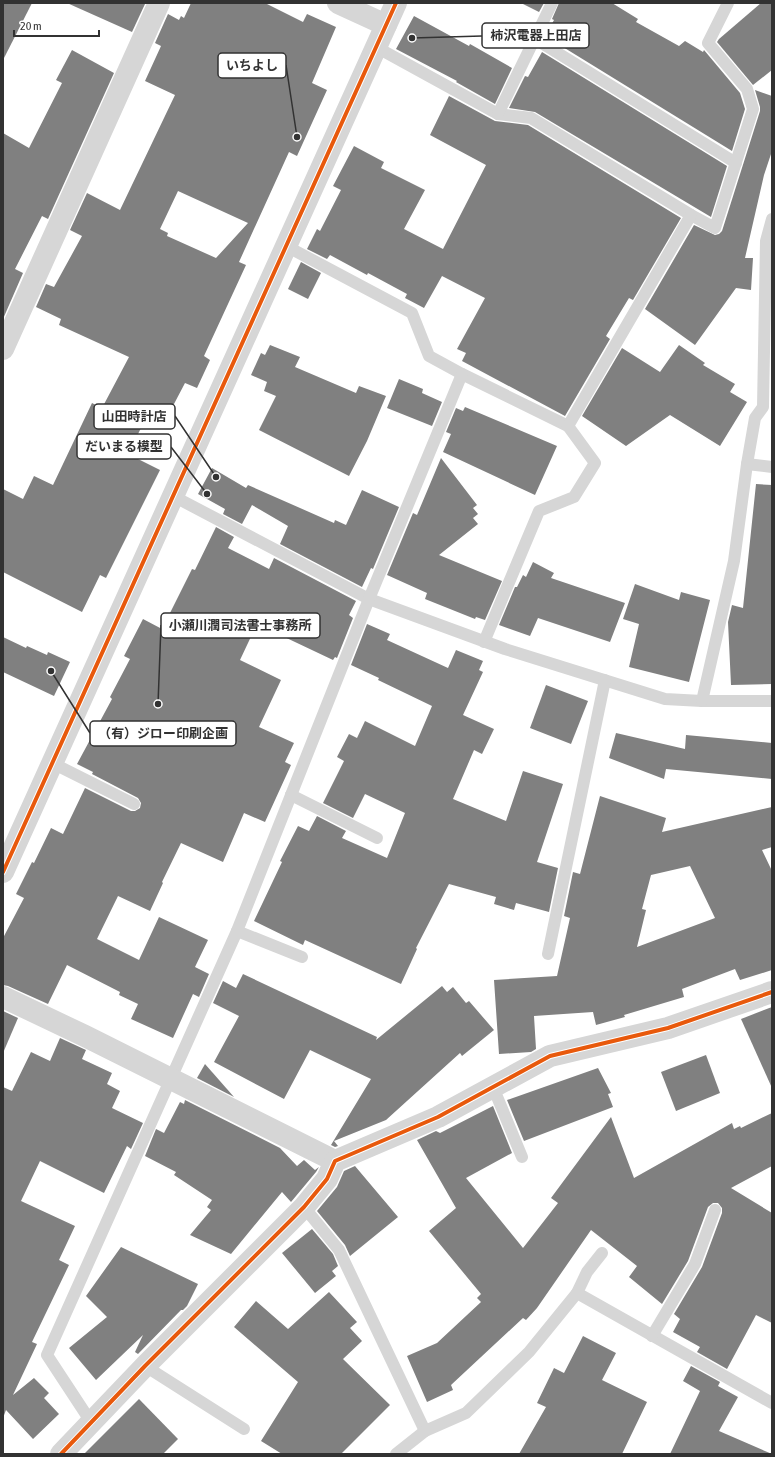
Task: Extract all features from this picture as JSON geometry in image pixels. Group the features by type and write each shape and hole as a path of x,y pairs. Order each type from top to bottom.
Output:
{"street":[{"path":"3,348 159,3"},
{"path":"338,3 386,25"},
{"path":"3,872 396,3"},
{"path":"61,1454 145,1366 304,1207 327,1179 335,1162 438,1117 550,1056 668,1028 772,992"},
{"path":"3,997 85,1036 335,1162"}],"lane":[{"path":"498,114 552,3"},
{"path":"376,47 498,114 532,118 691,215 715,228 753,109 747,89 708,43 728,3"},
{"path":"535,39 736,163"},
{"path":"568,426 691,215"},
{"path":"702,701 734,561 747,464 755,418 763,407 766,241 772,218"},
{"path":"286,246 412,313 429,356 462,374 568,426 595,463 574,497 539,511 484,642"},
{"path":"92,1422 47,1355 237,931 369,599 462,374"},
{"path":"747,464 772,467"},
{"path":"173,496 369,599 484,642 665,699 702,701 772,701"},
{"path":"548,954 605,680"},
{"path":"52,763 134,804"},
{"path":"291,795 377,838"},
{"path":"237,931 302,957"},
{"path":"493,1087 522,1157"},
{"path":"304,1207 339,1250 425,1431"},
{"path":"652,1336 696,1264 716,1210"},
{"path":"396,1454 425,1431 466,1413 529,1352 577,1293 587,1272 602,1253"},
{"path":"577,1293 772,1403"},
{"path":"145,1366 244,1429"}],"building":[{"path":"3,3 32,3 3,60"},
{"path":"67,3 143,3 145,4 132,32"},
{"path":"191,3 265,3 303,22 307,14 336,27 312,83 327,90 297,156 289,152 239,262 246,265 204,356 210,360 197,388 185,383 164,423 148,414 128,454 160,470 106,578 100,575 82,612 3,572 3,489 23,499 34,476 53,485 92,403 102,408 129,357 59,325 61,319 36,307 46,284 54,287 82,236 70,230 87,193 120,210 175,95 145,81 161,46 155,43 168,14 179,20 181,16 184,18","holes":["178,191 248,223 216,258 167,236 168,233 160,229"]},
{"path":"521,3 544,3 539,12"},
{"path":"559,3 612,3 638,19 636,22 679,46 685,41 703,52 704,50 740,93 745,109 732,151 550,39 553,34 548,31 554,20 552,19"},
{"path":"761,3 772,3 772,70 753,85 717,42"},
{"path":"414,16 469,46 470,44 512,68 495,104 456,82 457,81 396,49"},
{"path":"72,50 114,73 48,219 42,216 15,269 23,273 3,319 3,133 29,148 62,83 56,80"},
{"path":"542,52 727,166 711,217 535,112 509,108 525,76 528,77"},
{"path":"755,90 772,96 772,151 764,175 745,258 753,258 751,290 736,288 695,345 645,309 694,225 715,235 722,231 760,111"},
{"path":"449,96 495,121 528,125 681,218 633,300 629,298 606,336 610,339 565,416 462,361 466,353 457,349 485,298 442,276 424,308 405,298 407,294 368,273 367,275 330,255 327,259 307,249 317,229 320,231 341,190 333,186 354,146 384,162 381,168 425,190 404,229 443,249 486,165 430,135"},
{"path":"301,262 321,273 308,299 288,289"},
{"path":"270,345 300,357 295,367 356,393 359,386 386,396 367,441 349,476 259,430 276,396 264,391 267,382 251,375 261,353 265,355"},
{"path":"679,345 705,363 703,365 735,384 730,392 747,402 720,446 670,415 626,446 582,416 622,348 660,372"},
{"path":"399,379 423,389 422,393 442,402 432,426 387,408"},
{"path":"465,407 557,446 535,495 443,452 451,434 446,432 456,408 463,411"},
{"path":"441,458 477,505 473,508 478,514 473,518 478,524 439,555 502,581 485,620 476,617 475,619 425,599 427,593 387,575 413,513 417,515"},
{"path":"212,468 246,488 248,485 334,523 335,520 346,525 362,490 399,507 373,569 371,568 362,587 280,544 288,526 252,505 242,524 223,514 225,509 198,494"},
{"path":"756,484 772,485 772,684 731,685 728,622 732,605 743,608"},
{"path":"216,527 234,537 228,548 269,569 274,558 356,601 349,615 353,618 337,658 335,657 333,660 257,624 240,660 281,680 259,727 294,743 285,762 291,765 265,822 244,813 223,862 181,843 150,911 118,896 97,939 139,960 159,917 208,940 195,967 209,974 199,997 193,994 173,1038 131,1019 138,1004 119,995 120,992 67,965 48,1004 3,985 3,938 24,898 16,894 32,862 34,863 51,828 63,834 85,788 131,811 135,811 140,808 141,803 138,798 92,774 93,772 77,764 112,699 110,697 130,659 124,656 143,619 162,629 192,569 195,570"},
{"path":"533,562 554,573 551,578 625,603 610,642 538,618 530,636 499,625 515,587 517,587 523,575 526,577"},
{"path":"635,584 679,600 681,592 710,600 689,682 629,667 639,624 623,619"},
{"path":"367,624 390,634 387,640 448,668 456,650 483,661 479,670 483,672 463,715 494,729 482,754 474,750 453,799 506,821 523,771 563,784 537,862 558,868 549,912 516,903 514,910 494,904 496,897 449,884 416,948 417,949 401,984 305,940 303,945 254,921 282,862 280,861 298,826 309,831 317,816 346,831 342,838 387,858 405,813 365,794 353,818 323,803 344,761 337,757 349,734 357,738 365,721 415,746 432,706 351,665"},
{"path":"3,637 26,648 27,646 47,655 48,652 70,662 54,696 3,672"},
{"path":"546,685 588,701 571,744 530,728"},
{"path":"616,733 685,749 686,735 772,743 772,779 666,769 664,779 609,758"},
{"path":"600,796 666,818 662,832 772,807 772,847 762,850 772,871 772,970 740,980 735,969 682,989 684,997 596,1025 593,1012 534,1016 536,1049 531,1052 499,1054 494,980 557,976 570,918 564,916 573,872 580,874","holes":["690,866 715,918 637,947 646,910 642,909 651,875"]},
{"path":"243,974 377,1037 376,1040 442,986 447,992 453,987 466,1003 469,1001 494,1030 462,1056 460,1053 386,1120 334,1141 338,1146 335,1147 331,1145 371,1079 310,1050 284,1099 214,1062 239,1016 213,1003 223,981 236,988"},
{"path":"772,1007 772,1088 741,1019"},
{"path":"3,1011 18,1018 3,1053"},
{"path":"60,1038 86,1050 82,1059 112,1073 107,1084 120,1091 112,1108 143,1123 131,1149 127,1146 104,1193 40,1161 21,1201 75,1226 59,1260 69,1265 32,1342 37,1344 13,1395 34,1378 49,1393 44,1398 59,1414 33,1439 6,1410 3,1418 3,1087 12,1091 31,1052 50,1061"},
{"path":"706,1055 720,1093 676,1111 661,1072"},
{"path":"205,1064 234,1097 197,1078"},
{"path":"598,1068 611,1093 608,1094 613,1107 524,1141 507,1100"},
{"path":"185,1100 280,1148 297,1166 304,1160 315,1170 319,1167 291,1202 282,1192 231,1254 190,1235 211,1210 207,1207 212,1200 174,1175 176,1172 145,1156 156,1129 164,1133 180,1102 184,1104"},
{"path":"493,1106 512,1153 466,1178 523,1248 558,1203 551,1198 611,1117 634,1178 732,1123 734,1129 740,1126 741,1128 772,1113 772,1166 731,1188 772,1213 772,1323 756,1315 727,1369 697,1352 700,1347 673,1332 680,1319 674,1314 702,1267 722,1213 722,1208 718,1203 713,1203 708,1207 688,1261 662,1304 629,1277 637,1266 591,1230 537,1308 526,1320 523,1318 451,1385 453,1390 427,1402 407,1356 437,1343 481,1302 477,1298 481,1294 429,1231 456,1208 417,1140 436,1131 440,1133"},
{"path":"355,1166 398,1217 350,1256 345,1245 317,1211 337,1187 344,1171"},
{"path":"312,1229 333,1254 338,1266 332,1271 336,1276 315,1293 282,1253"},
{"path":"121,1247 198,1284 187,1306 181,1310 138,1354 135,1352 143,1335 96,1380 69,1348 107,1317 86,1296"},
{"path":"329,1292 357,1322 350,1328 362,1341 343,1359 390,1405 341,1454 282,1454 261,1441 298,1382 234,1327 256,1301 288,1329"},
{"path":"583,1336 616,1353 602,1380 647,1402 622,1454 519,1454 546,1407 537,1403 554,1368 564,1373"},
{"path":"691,1366 720,1382 718,1386 738,1397 719,1431 772,1454 670,1454 700,1391 683,1381"},
{"path":"139,1399 178,1439 163,1454 84,1454"}],"cycle path":[{"path":"3,872 396,3"},
{"path":"61,1454 145,1366 304,1207 327,1179 335,1161 438,1117 550,1056 668,1028 772,992"}],"place":[{"name":"柿沢電器上田店","path":"412,38"},
{"name":"いちよし","path":"297,137"},
{"name":"山田時計店","path":"216,477"},
{"name":"だいまる模型","path":"207,494"},
{"name":"（有）ジロー印刷企画","path":"51,671"},
{"name":"小瀬川潤司法書士事務所","path":"158,704"}]}
